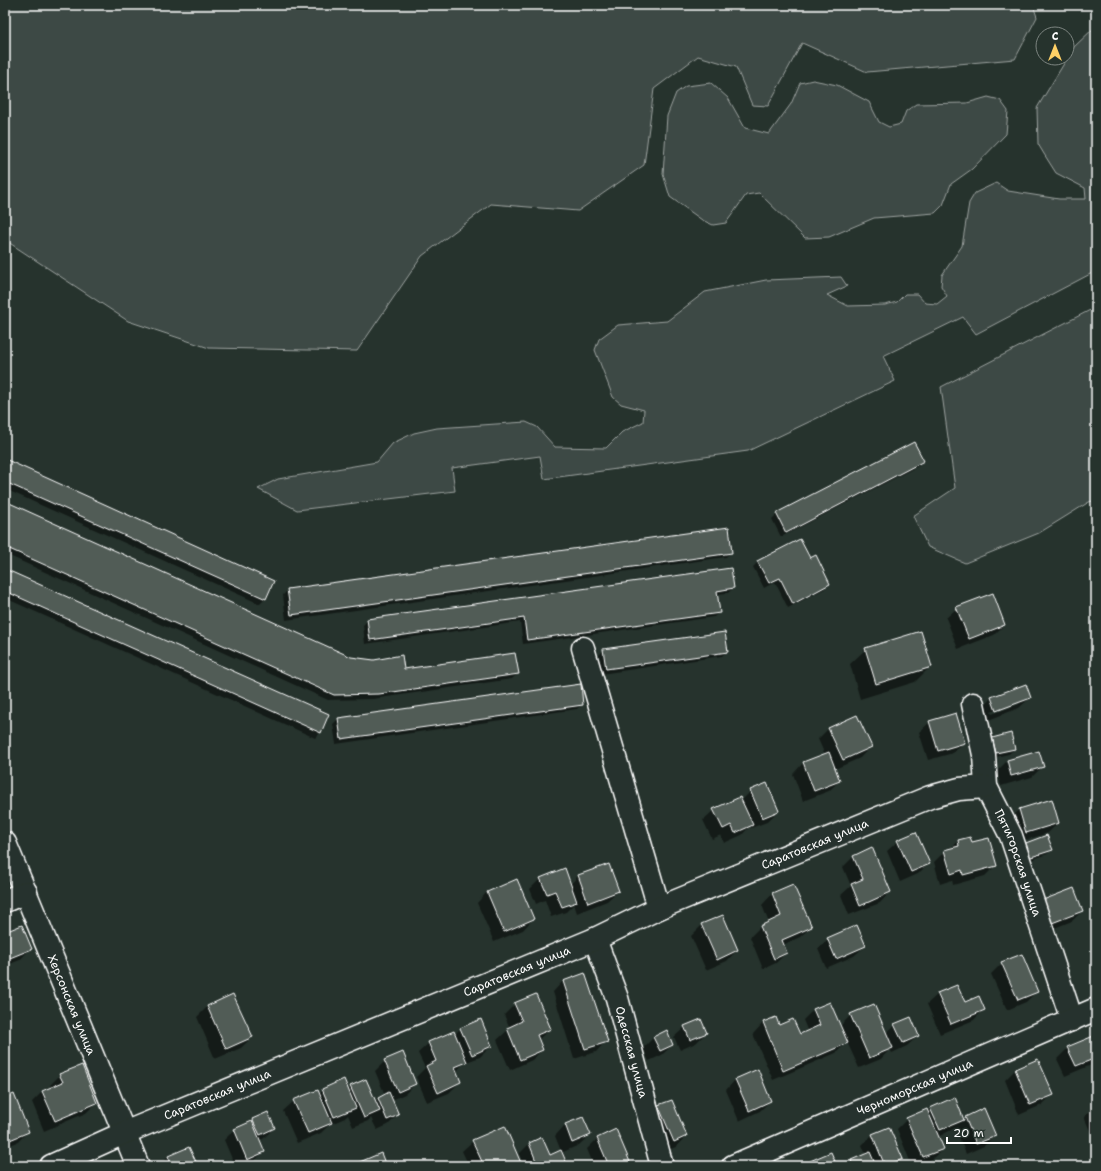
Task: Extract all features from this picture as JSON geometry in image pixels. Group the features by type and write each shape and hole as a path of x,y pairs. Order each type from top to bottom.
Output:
{"street":[{"path":"583,648 659,908"},
{"name":"Пятигорская улица","path":"974,704 984,755 986,787 1011,836 1072,1020"},
{"name":"Саратовская улица","path":"51,1166 124,1133 595,939 659,908 930,797 959,789 986,787"},
{"name":"Херсонская улица","path":"5,843 138,1166"},
{"path":"5,901 26,892"},
{"name":"Одесская улица","path":"595,939 617,998 662,1166"},
{"name":"Черноморская улица","path":"733,1166 1096,1009"}],"shaded area":[{"path":"5,5 1033,5 1037,17 1015,59 867,72 802,43 768,106 752,105 736,67 698,56 654,89 644,165 578,211 491,204 422,256 357,351 209,348 128,321 5,240"},
{"path":"1096,26 1096,271 976,334 963,317 883,356 895,381 748,451 544,479 540,456 452,468 455,491 297,510 258,489 278,479 377,462 393,443 414,433 437,428 526,422 537,427 555,447 606,448 622,432 643,422 644,410 621,404 613,397 595,350 599,339 618,325 667,321 705,292 766,280 841,277 847,286 827,295 848,306 885,305 897,302 905,294 917,294 925,303 937,304 947,296 941,286 942,275 962,246 969,203 975,193 996,183 1008,191 1059,199 1086,199 1085,188 1056,173 1038,144 1037,108 1062,66 1075,66 1075,46"},
{"path":"813,80 837,85 869,102 879,122 889,127 901,124 906,111 916,104 967,103 988,97 1000,100 1008,111 1006,134 972,169 951,184 943,205 935,213 874,218 829,237 805,238 759,193 746,195 726,223 713,225 702,220 670,197 663,174 667,116 676,93 686,86 711,83 728,98 745,128 769,134 791,104 800,83"},
{"path":"1096,307 1096,500 1089,502 1039,533 965,563 928,547 913,516 955,488 941,387"}],"building":[{"path":"914,442 924,461 786,533 776,513"},
{"path":"5,459 274,581 266,599 5,482"},
{"path":"5,501 351,657 374,660 402,655 404,669 515,653 519,674 379,694 334,695 5,547"},
{"path":"729,527 732,553 291,615 287,589"},
{"path":"800,539 810,558 816,555 830,584 793,604 780,578 769,583 757,561"},
{"path":"731,568 734,588 717,591 720,613 527,640 524,618 370,640 367,619"},
{"path":"5,569 329,714 321,733 5,591"},
{"path":"993,593 1005,625 969,639 956,607"},
{"path":"921,631 932,667 876,684 865,648"},
{"path":"725,632 728,652 606,669 603,649"},
{"path":"581,684 583,705 341,739 338,718"},
{"path":"1026,684 1031,698 996,711 991,697"},
{"path":"956,713 965,743 938,751 929,721"},
{"path":"857,715 872,747 843,760 828,728"},
{"path":"1011,733 1015,749 996,753 992,738"},
{"path":"1039,751 1044,767 1011,776 1007,760"},
{"path":"829,752 840,781 814,791 803,762"},
{"path":"767,783 779,811 762,818 750,790"},
{"path":"740,797 753,825 735,833 731,825 723,829 713,809"},
{"path":"1052,799 1059,823 1026,833 1019,809"},
{"path":"916,832 930,864 911,872 897,840"},
{"path":"1047,835 1053,850 1028,858 1023,844"},
{"path":"970,837 972,842 989,838 997,866 963,875 962,870 951,874 944,850 959,846 958,840"},
{"path":"872,847 891,892 860,906 851,884 863,879 853,856"},
{"path":"609,864 619,891 588,903 578,875"},
{"path":"565,868 577,902 562,907 555,891 547,894 540,878"},
{"path":"517,879 534,919 504,932 487,892"},
{"path":"793,884 812,927 782,940 787,953 774,959 760,926 781,916 772,893"},
{"path":"1074,888 1083,911 1052,923 1043,900"},
{"path":"723,915 738,950 717,960 701,924"},
{"path":"22,925 32,949 5,960 5,932"},
{"path":"857,925 866,946 836,959 827,938"},
{"path":"1022,954 1038,992 1018,1000 1001,962"},
{"path":"585,973 608,1042 585,1049 563,981"},
{"path":"957,985 965,1002 979,996 985,1010 951,1024 937,993"},
{"path":"233,994 253,1037 226,1049 207,1006"},
{"path":"536,994 551,1029 537,1035 543,1050 520,1060 507,1028 522,1021 514,1003"},
{"path":"830,1002 848,1043 783,1071 763,1022 776,1017 779,1025 793,1019 800,1034 820,1025 813,1009"},
{"path":"874,1004 893,1048 869,1058 850,1014"},
{"path":"911,1017 919,1036 903,1043 894,1024"},
{"path":"481,1019 492,1046 472,1055 460,1028"},
{"path":"701,1019 707,1033 690,1040 684,1026"},
{"path":"667,1030 673,1045 660,1051 653,1037"},
{"path":"454,1031 467,1062 455,1067 461,1082 438,1093 426,1066 436,1061 428,1042"},
{"path":"1096,1035 1096,1058 1076,1066 1067,1047"},
{"path":"403,1052 416,1084 398,1092 384,1060"},
{"path":"1038,1059 1054,1095 1030,1105 1015,1069"},
{"path":"82,1065 97,1103 55,1121 42,1091 63,1082 59,1074"},
{"path":"758,1069 771,1101 749,1111 735,1079"},
{"path":"344,1079 356,1108 334,1117 322,1089"},
{"path":"366,1079 380,1111 364,1118 350,1086"},
{"path":"318,1090 332,1123 308,1133 293,1100"},
{"path":"389,1092 399,1115 387,1120 378,1098"},
{"path":"14,1094 29,1132 5,1142 5,1098"},
{"path":"955,1097 964,1120 940,1130 930,1108"},
{"path":"672,1100 687,1136 674,1142 658,1105"},
{"path":"984,1108 996,1136 976,1144 965,1117"},
{"path":"927,1109 944,1149 923,1157 906,1118"},
{"path":"268,1112 275,1128 260,1135 252,1119"},
{"path":"583,1117 591,1135 572,1143 565,1124"},
{"path":"252,1121 265,1152 247,1160 234,1129"},
{"path":"505,1126 521,1163 515,1166 484,1166 472,1140"},
{"path":"889,1127 903,1159 885,1166 872,1134"},
{"path":"616,1129 630,1162 621,1166 609,1166 597,1138"},
{"path":"542,1137 550,1155 561,1150 568,1166 529,1166 528,1164 536,1161 529,1143"},
{"path":"189,1147 198,1166 172,1166 168,1156"},
{"path":"831,1152 837,1166 812,1166 810,1161"},
{"path":"870,1152 876,1166 853,1166 851,1160"},
{"path":"381,1153 386,1166 356,1166 355,1164"}]}
